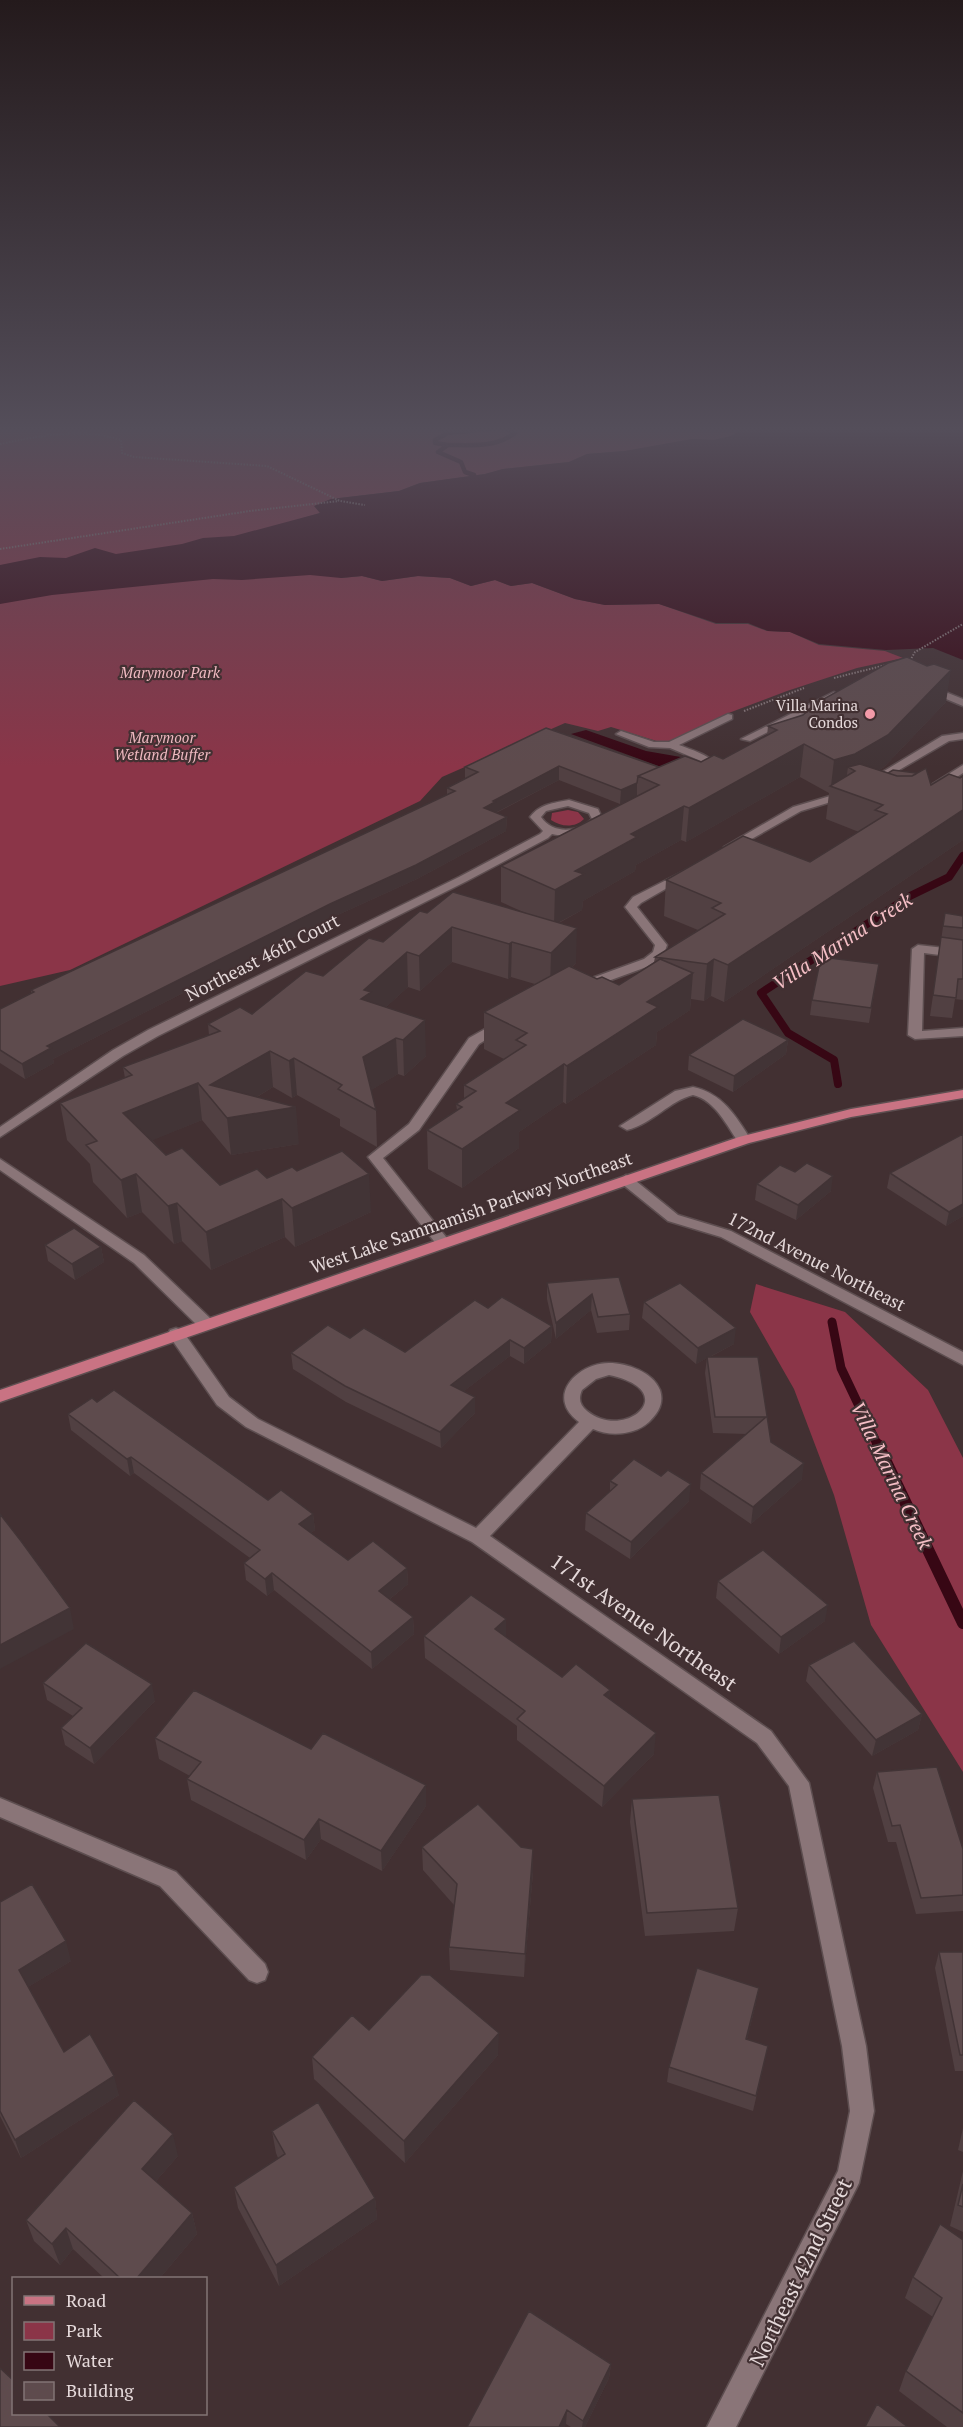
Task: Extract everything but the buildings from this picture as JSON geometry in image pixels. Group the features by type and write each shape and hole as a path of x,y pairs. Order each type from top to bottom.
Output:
{"main road":[{"name":"West Lake Sammamish Parkway Northeast","path":"0,1396 442,1242 744,1140 852,1113 963,1094"}],"street":[{"path":"920,685 963,703"},
{"path":"746,740 828,697 847,691"},
{"path":"671,745 728,717"},
{"path":"621,734 653,745 671,745 705,759 711,765 709,770 690,779"},
{"path":"716,855 797,809 855,791 946,738 963,737"},
{"path":"924,794 963,768"},
{"path":"578,805 602,815 595,825 580,831 550,830 542,826 535,817 542,809 549,806 578,805"},
{"name":"Northeast 46th Court","path":"0,1133 118,1053 153,1033 463,879 544,836 550,830"},
{"path":"576,988 648,962 659,954 661,945 631,907 637,900 696,866"},
{"path":"963,954 918,949 915,1035 963,1032"},
{"path":"442,1242 375,1157 414,1126 474,1041 512,1018"},
{"path":"627,1126 644,1119 682,1093 691,1091 711,1098 726,1114 744,1140"},
{"path":"0,1163 139,1259 206,1324"},
{"name":"172nd Avenue Northeast","path":"626,1180 673,1218 726,1234 963,1359"},
{"name":"171st Avenue Northeast","path":"176,1334 223,1401 252,1424 478,1537 764,1737 800,1783 854,2046 862,2111"},
{"path":"609,1369 623,1370 636,1374 654,1391 655,1401 652,1411 644,1419 632,1425 604,1426 590,1421 580,1414 574,1404 572,1394 576,1384 590,1374 609,1369"},
{"path":"478,1537 590,1421"},
{"path":"0,1807 168,1879 257,1972"},
{"name":"Northeast 42nd Street","path":"722,2427 850,2174 862,2111"}],"path":[{"path":"0,549 50,540"},
{"path":"902,662 911,659 915,652 963,624"},
{"path":"827,680 858,670 893,663"},
{"path":"728,717 807,687"}],"green space":[{"name":"Marymoor Park","path":"0,540 295,540 341,578 362,576 382,581 418,576 450,578 471,586 495,580 511,586 532,583 575,599 605,605 659,604 716,624 748,624 767,631 790,632 819,645 885,651 903,658 857,668 787,691 726,714 686,735 663,743 611,727 598,731 565,723 442,777 420,801 70,970 0,986"},
{"path":"568,810 578,812 584,819 568,826 551,820 552,813"},
{"path":"756,1284 845,1312 928,1390 963,1458 963,1772 871,1625 834,1495 794,1389 750,1312"}],"water":[{"path":"195,540 963,540 963,660 933,648 886,650 819,644 790,632 768,631 748,623 716,623 659,604 605,605 575,599 532,583 511,586 495,580 471,586 450,578 418,576 382,581 362,576 341,578 310,575 242,580 213,579 52,595 0,604 0,565 40,557 66,558 95,548 116,554"},
{"path":"586,730 646,751 698,760 675,772 571,734"}],"waterway":[{"name":"Villa Marina Creek","path":"838,1084 834,1060 788,1033 761,993 910,896 949,877 963,856"},
{"name":"Villa Marina Creek","path":"832,1322 841,1368 878,1446"},
{"name":"Villa Marina Creek","path":"878,1445 963,1623"}],"place":[{"name":"Villa Marina Condos","path":"870,714"}],"park label":[{"name":"Marymoor Wetland Buffer","path":"162,746"}]}
